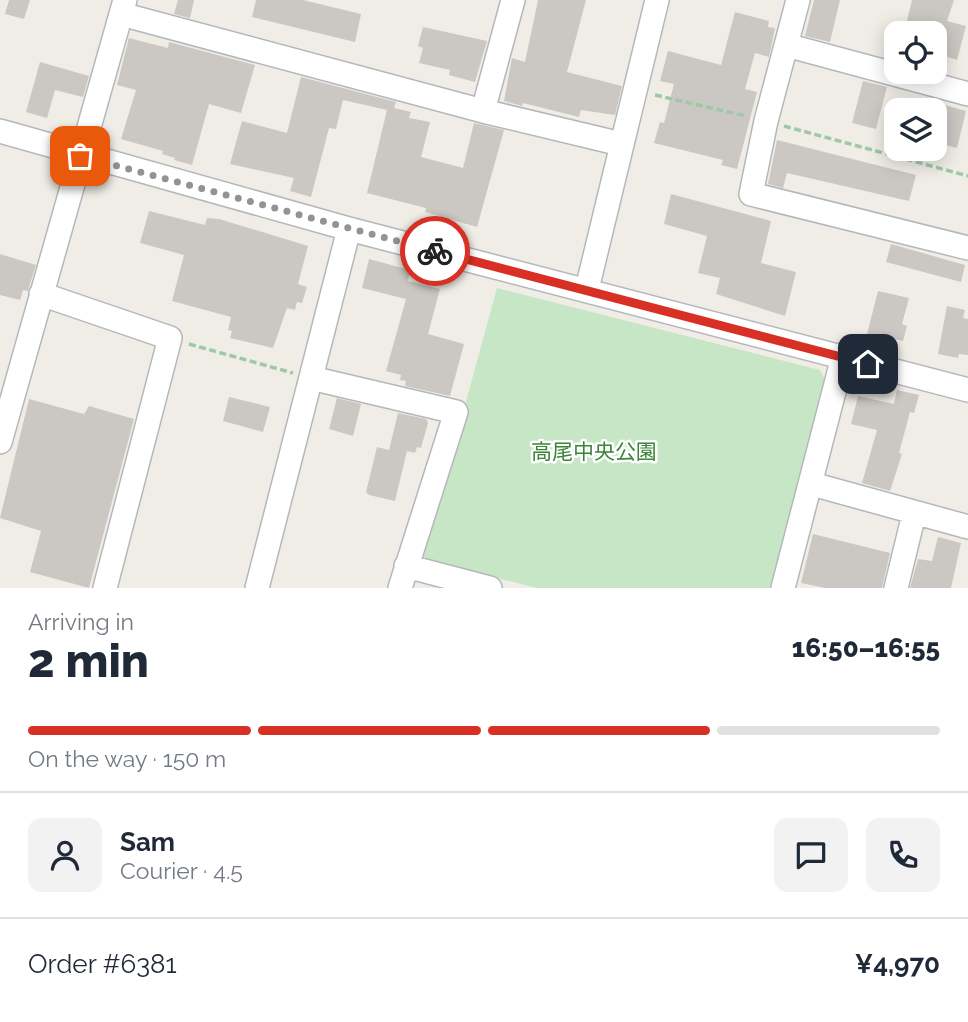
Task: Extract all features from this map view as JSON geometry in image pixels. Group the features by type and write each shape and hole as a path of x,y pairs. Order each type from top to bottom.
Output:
{"street":[{"path":"483,111 513,0"},
{"path":"587,289 657,0"},
{"path":"798,0 766,121 751,194 968,248"},
{"path":"0,442 123,7 483,111 621,144"},
{"path":"786,45 968,94"},
{"path":"0,131 80,156 349,229 968,390"},
{"path":"257,588 349,229"},
{"path":"41,295 170,338 105,588"},
{"path":"783,588 843,357"},
{"path":"311,378 456,411 403,577 491,588"},
{"path":"812,484 968,527"},
{"path":"896,588 914,514"}],"path":[{"path":"635,90 766,121 968,176"},
{"path":"170,338 311,378"}],"green space":[{"name":"高尾中央公園","path":"497,288 820,370 825,380 773,588 537,588 423,559"}],"building":[{"path":"9,0 30,0 24,19 5,14"},
{"path":"178,0 194,0 190,18 174,14"},
{"path":"256,0 303,0 361,14 355,42 252,17"},
{"path":"538,0 586,0 567,72 622,86 615,115 581,110 579,117 504,101 512,58 525,62"},
{"path":"814,0 840,0 830,42 805,36"},
{"path":"912,0 954,0 947,21 907,21"},
{"path":"735,12 769,21 768,27 775,28 769,57 755,53 745,89 757,92 737,169 721,165 723,160 654,143 660,122 664,123 674,84 660,81 668,51 721,65"},
{"path":"947,21 966,26 957,60 947,57"},
{"path":"423,27 487,41 475,82 449,75 450,70 419,63 423,48 418,46"},
{"path":"129,38 168,48 169,42 255,65 241,113 209,104 192,165 174,160 175,158 162,154 163,151 121,139 136,90 117,85"},
{"path":"40,62 89,76 83,97 55,90 47,118 26,112"},
{"path":"301,77 396,102 394,108 411,112 409,118 430,122 421,157 463,168 474,123 504,130 477,227 425,212 426,208 367,193 387,110 343,100 336,129 329,128 311,197 290,191 294,178 230,164 242,121 287,133"},
{"path":"863,81 887,87 876,129 852,123"},
{"path":"947,106 966,111 957,148 947,145"},
{"path":"777,140 916,175 909,201 787,173 783,188 768,184"},
{"path":"671,194 771,221 761,263 796,272 785,316 716,294 720,278 698,273 707,236 664,224"},
{"path":"149,211 205,225 207,218 219,219 308,246 298,284 307,287 302,303 297,302 295,310 287,308 273,348 230,338 232,331 228,330 231,317 172,301 184,255 140,243"},
{"path":"891,244 965,265 961,282 886,262"},
{"path":"0,254 36,265 28,291 23,290 20,300 0,295"},
{"path":"369,259 410,270 408,281 440,289 428,334 464,344 450,396 405,386 406,381 400,380 401,375 386,371 406,299 362,288"},
{"path":"878,291 909,298 902,324 907,326 903,341 886,337 884,343 866,338"},
{"path":"947,306 965,310 963,318 968,319 968,355 959,354 958,358 938,354"},
{"path":"897,390 919,395 914,413 910,412 899,453 902,454 890,491 862,483 877,430 851,424 858,396 894,404"},
{"path":"229,397 270,407 263,432 223,421"},
{"path":"337,398 361,404 353,436 329,429"},
{"path":"29,399 84,414 89,406 134,419 89,588 30,572 41,531 0,518"},
{"path":"398,413 426,419 428,423 421,448 417,447 415,453 407,451 395,501 366,492 377,447 389,450"},
{"path":"813,534 890,553 882,588 825,588 801,583"},
{"path":"938,537 961,543 951,588 910,588 918,559 932,561"}],"way so far":[{"path":"80,156 435,251"}],"route":[{"path":"435,251 868,364"}]}
